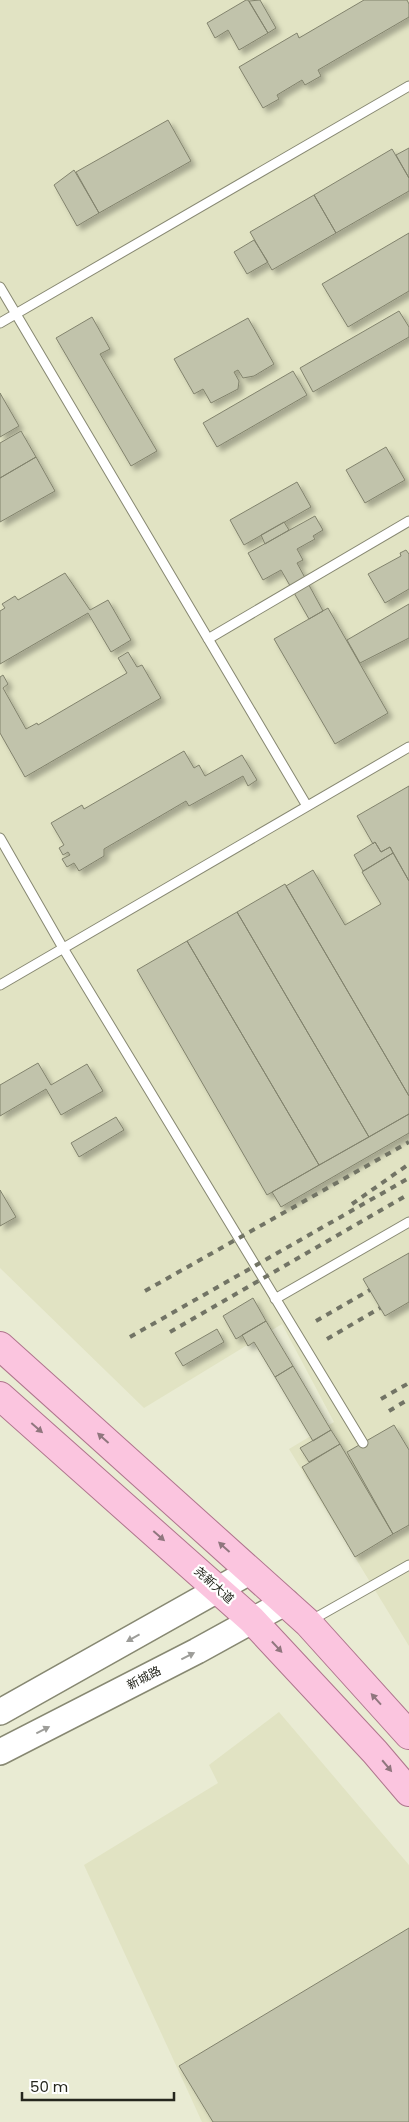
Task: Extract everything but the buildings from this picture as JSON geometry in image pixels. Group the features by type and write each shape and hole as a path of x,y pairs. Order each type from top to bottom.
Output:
{"main road":[{"path":"0,1346 286,1602 308,1623 409,1735"},
{"name":"尧新大道","path":"0,1396 220,1589 252,1620 375,1752 409,1792"},
{"path":"0,1712 251,1571"},
{"name":"新城路","path":"0,1752 286,1602"}],"lane":[{"path":"0,323 409,86"},
{"path":"0,286 307,806"},
{"path":"208,639 409,521"},
{"path":"0,985 409,747"},
{"path":"0,838 63,948 363,1442"},
{"path":"275,1299 409,1222"},
{"path":"308,1623 409,1565"}],"shaded area":[{"path":"0,0 409,0 409,1646 289,1449 334,1422 282,1324 144,1408 0,1268"},
{"path":"279,1712 409,1865 409,2122 202,2122 84,1865 218,1783 209,1765"}],"railway":[{"path":"145,1291 409,1142"},
{"path":"352,1204 409,1164"},
{"path":"130,1337 409,1178"},
{"path":"170,1332 409,1194"},
{"path":"316,1321 370,1290"},
{"path":"327,1339 380,1308"},
{"path":"381,1399 409,1383"},
{"path":"389,1411 409,1399"}]}
